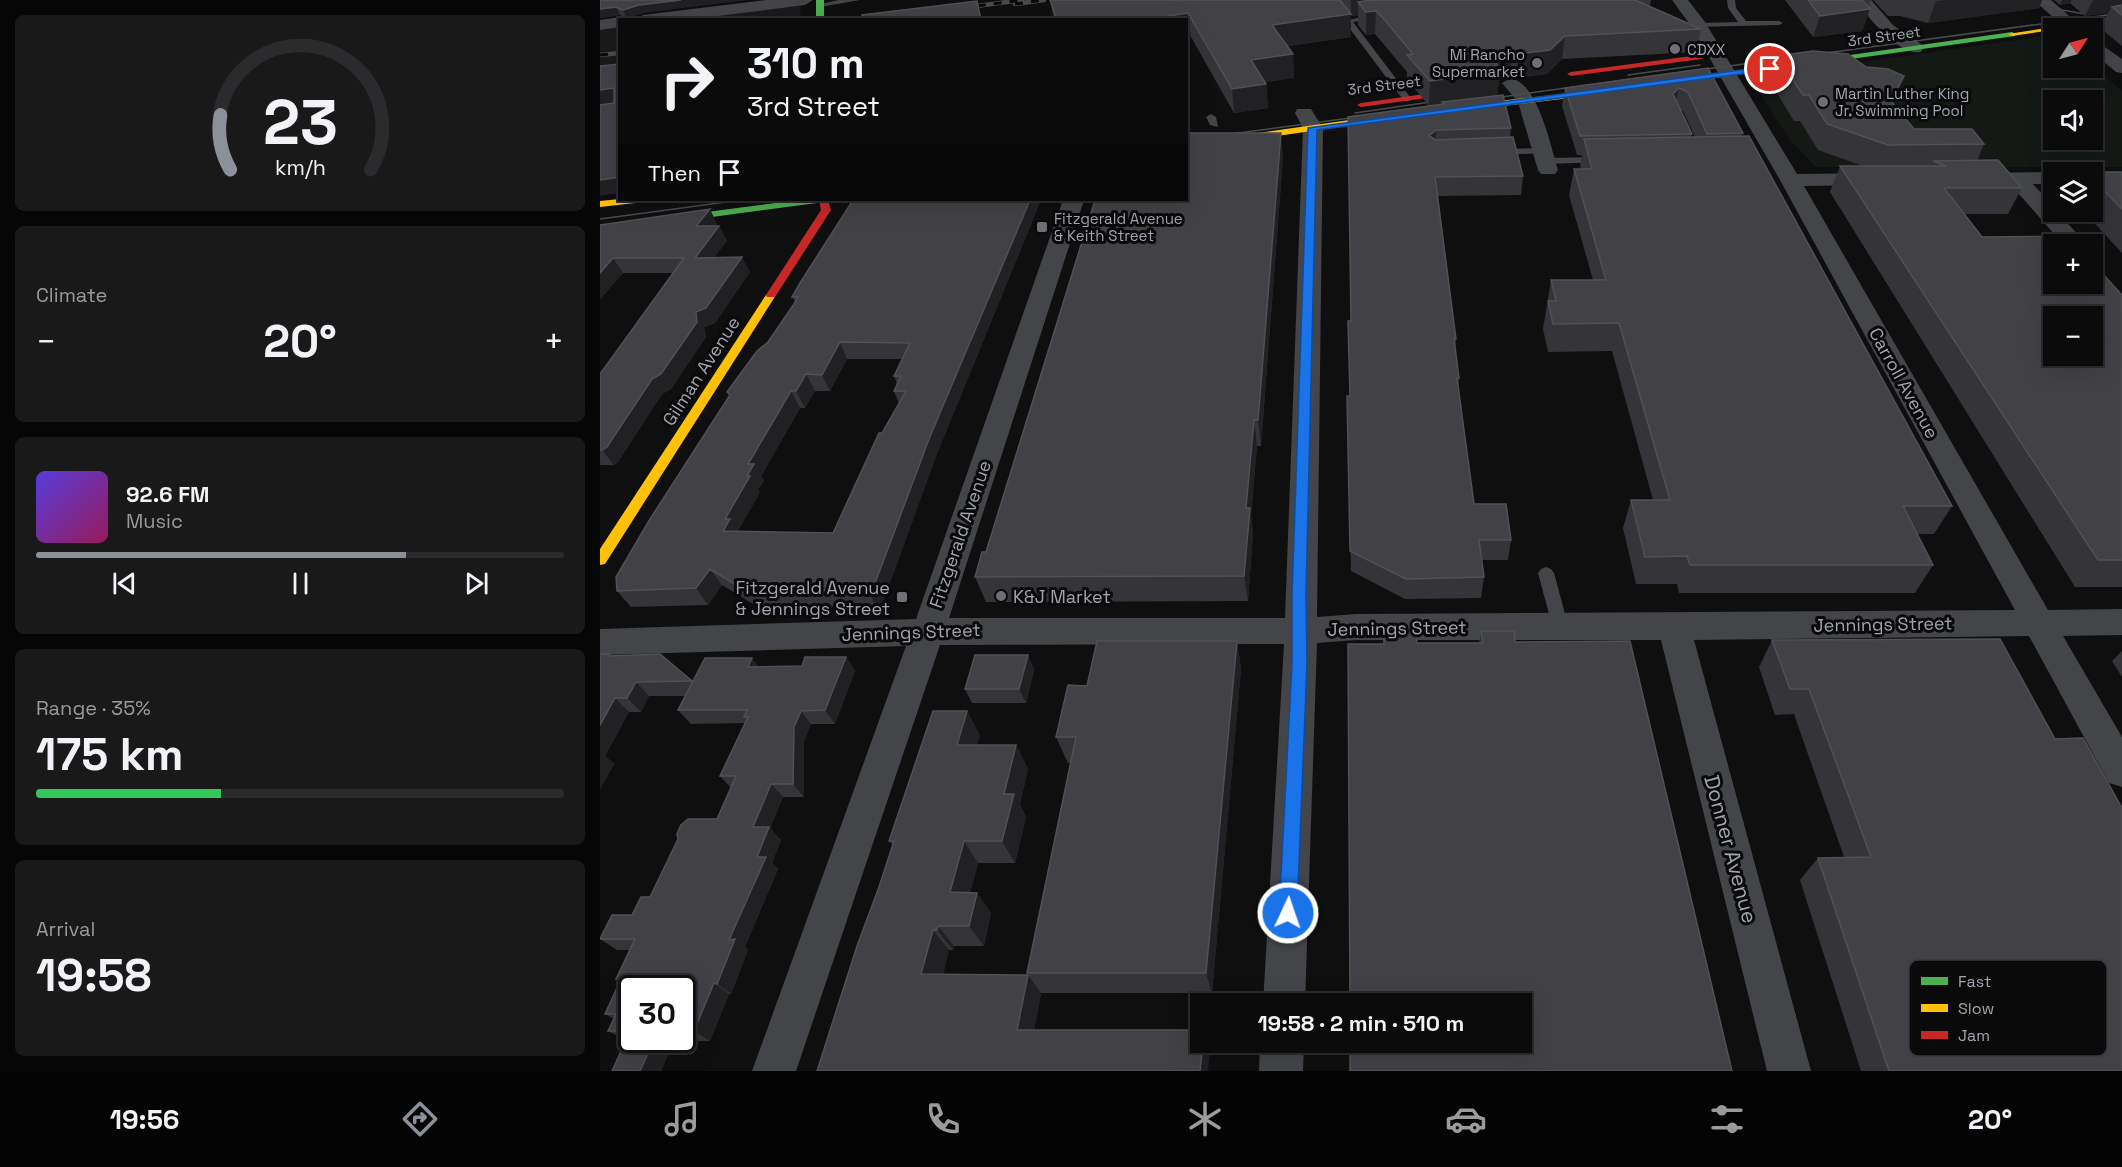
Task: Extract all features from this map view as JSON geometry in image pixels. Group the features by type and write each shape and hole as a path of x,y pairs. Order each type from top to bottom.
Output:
{"main road":[{"name":"3rd Street","path":"2103,19 2122,18"},
{"name":"3rd Street","path":"1557,76 1724,61 1915,48 2043,26"},
{"name":"3rd Street","path":"1876,35 1911,31"},
{"name":"3rd Street","path":"1650,85 1724,61"},
{"name":"3rd Street","path":"1352,106 1478,88"},
{"path":"1448,110 1619,90"},
{"name":"3rd Street","path":"1188,146 1307,116 1406,115"},
{"path":"1196,127 1217,122"},
{"path":"600,204 626,201"},
{"path":"600,229 810,201"},
{"name":"Gilman Avenue","path":"600,560 826,210 825,201"}],"street":[{"name":"Carroll Avenue","path":"1680,0 1724,61 1769,156 1790,180 2122,771"},
{"path":"1863,0 1893,33 1915,48"},
{"path":"672,18 817,8"},
{"path":"2040,8 2068,18"},
{"path":"600,25 618,22"},
{"path":"2103,52 2122,68"},
{"path":"1511,83 1527,101 1546,161"},
{"path":"1284,993 1299,631 1307,116"},
{"path":"1948,179 2043,178"},
{"path":"1790,180 1903,179"},
{"path":"2017,179 2066,234"},
{"name":"Fitzgerald Avenue","path":"774,1071 927,632 1073,201"},
{"name":"Jennings Street","path":"600,642 984,630 1299,631 1356,627 1560,625 1674,627 2122,622"},
{"name":"Donner Avenue","path":"1674,627 1789,1071"},
{"path":"1281,1071 1282,1053"}],"lane":[{"path":"817,8 856,0"},
{"path":"1731,0 1732,8 1744,24"},
{"path":"1381,16 1345,18 1407,99"},
{"path":"1699,25 1779,23"},
{"path":"1483,153 1546,161 1616,160"},
{"path":"1546,573 1560,625"}],"shaded area":[{"path":"801,3 800,18 674,18"},
{"path":"618,25 618,70 600,73 600,27"},
{"path":"2043,36 2043,78 2103,78 2103,75 2122,91 2122,167 2103,167 2103,162 2043,162 2043,167 1816,167 1790,140 1750,78"}],"building":[{"path":"600,0 681,0 639,5 623,10 616,7 600,9"},
{"path":"1050,0 1340,0 1351,14 1272,25 1293,54 1251,60 1266,84 1232,89 1188,13 1155,18 1056,18"},
{"path":"1371,0 1635,0 1701,29 1565,36 1550,50 1519,54 1513,52 1495,57 1499,72 1430,81 1407,55 1413,54 1383,18 1376,11 1366,12 1358,2"},
{"path":"1808,0 1862,0 1870,9 1820,16"},
{"path":"977,1 981,18 862,18 862,15"},
{"path":"2122,5 2122,15 2112,7"},
{"path":"1813,51 1848,54 1866,67 1888,69 1904,76 1891,101 1914,129 1972,129 1984,144 1888,145 1827,124 1809,95 1803,95 1779,60 1786,59 1783,55"},
{"path":"618,64 618,177 600,180 600,105 614,103 614,88 600,90 600,66"},
{"path":"1708,68 1743,133 1707,134 1688,92 1679,88 1673,94 1692,134 1580,136 1565,88"},
{"path":"1503,95 1511,128 1436,130 1429,136 1436,140 1513,137 1523,176 1435,177 1456,339 1454,339 1459,378 1457,378 1474,504 1506,504 1511,540 1479,540 1484,577 1406,579 1350,551 1347,396 1350,396 1348,321 1351,321 1348,117"},
{"path":"1188,133 1281,133 1258,420 1254,420 1246,508 1250,508 1244,576 975,577 982,552 986,552 1095,201 1188,201"},
{"path":"1749,136 1952,506 1903,506 1933,565 1690,565 1687,556 1645,557 1631,500 1670,500 1619,323 1553,324 1548,301 1556,301 1551,280 1606,280 1574,169 1592,169 1584,139"},
{"path":"1998,160 2022,188 1944,188 1982,237 2043,236 2043,294 2103,294 2103,274 2122,295 2122,560 2098,560 1840,166 1946,166 1933,161"},
{"path":"2103,172 2122,172 2122,209 2103,189"},
{"path":"852,201 1030,201 929,439 874,586 867,590 746,591 710,569 696,588 617,591 616,577 650,519 730,395 727,392 757,351 768,342 798,297 792,297","holes":["840,342 910,343 894,376 901,376 894,391 906,391 882,433 879,433 833,533 723,531 730,519 725,519 750,476 747,476 754,464 748,464 791,391 796,391 806,374 822,375"]},
{"path":"710,209 696,226 719,226 695,258 742,257 706,308 696,312 697,322 661,374 652,379 607,447 600,450 600,374 684,258 613,258 600,273 600,225"},
{"path":"1481,631 1514,631 1515,642 1630,641 1732,1071 1350,1071 1350,1053 1532,1053 1532,993 1350,993 1348,644 1384,644 1384,633 1416,632 1417,643 1483,643"},
{"path":"2000,639 2055,739 2083,738 2122,808 2122,1071 1889,1071 1818,858 1871,857 1809,689 1790,689 1772,640"},
{"path":"1097,641 1237,641 1206,973 1027,973 1076,737 1056,737 1068,685 1087,686"},
{"path":"600,654 609,654 609,656 660,654 692,681 636,682 627,698 615,698 600,725"},
{"path":"975,655 1028,655 1019,689 965,689"},
{"path":"805,657 846,657 825,710 801,711 794,727 793,784 771,784 753,827 769,827 757,857 766,857 729,940 735,939 717,984 714,983 696,1026 696,975 618,975 616,979 635,939 600,939 612,915 632,915 641,897 650,897 678,839 677,834 681,825 688,819 717,819 736,776 720,776 748,717 744,717 747,710 678,710 705,658 752,658 748,667 802,666"},
{"path":"933,711 967,711 957,745 1016,745 1004,794 1014,794 1002,841 964,841 950,892 977,893 969,926 938,926 937,930 933,930 921,974 1028,975 1017,1030 1190,1030 1190,1053 1202,1053 1200,1071 817,1071 894,841 889,841"},
{"path":"618,986 618,1031 608,1031 616,1014 605,1014"},
{"path":"620,1053 648,1053 640,1071 612,1071"}],"tram line":[{"path":"2040,0 2062,10 2085,14"},
{"path":"1692,71 2122,13"},
{"path":"1628,75 1700,65"},
{"path":"1487,99 1638,78"},
{"path":"1355,113 1444,100"},
{"path":"1188,140 1365,116"},
{"path":"600,219 734,201"}],"railway":[{"path":"962,8 1022,0"},
{"path":"1015,4 1044,0"},
{"path":"600,55 618,53"}],"traffic: fast":[{"path":"820,0 820,18"},
{"path":"1666,83 2012,34"},
{"path":"600,229 810,201"}],"traffic: slow":[{"path":"2012,34 2122,18"},
{"path":"1461,108 1609,91"},
{"path":"1188,146 1392,117"},
{"path":"600,204 626,201"},
{"path":"600,560 771,295"}],"traffic: jam":[{"path":"1571,74 1699,57"},
{"path":"1361,105 1467,90"},
{"path":"771,295 826,210 824,201"}],"place":[{"name":"CDXX","path":"1675,49"},
{"name":"Mi Rancho Supermarket","path":"1537,63"},
{"name":"Martin Luther King Jr. Swimming Pool","path":"1823,102"},
{"name":"Fitzgerald Avenue & Keith Street","path":"1042,227"},
{"name":"K&J Market","path":"1001,596"},
{"name":"Fitzgerald Avenue & Jennings Street","path":"902,597"}],"route":[{"path":"1288,913 1300,664 1299,594 1313,128 1770,69"}]}
